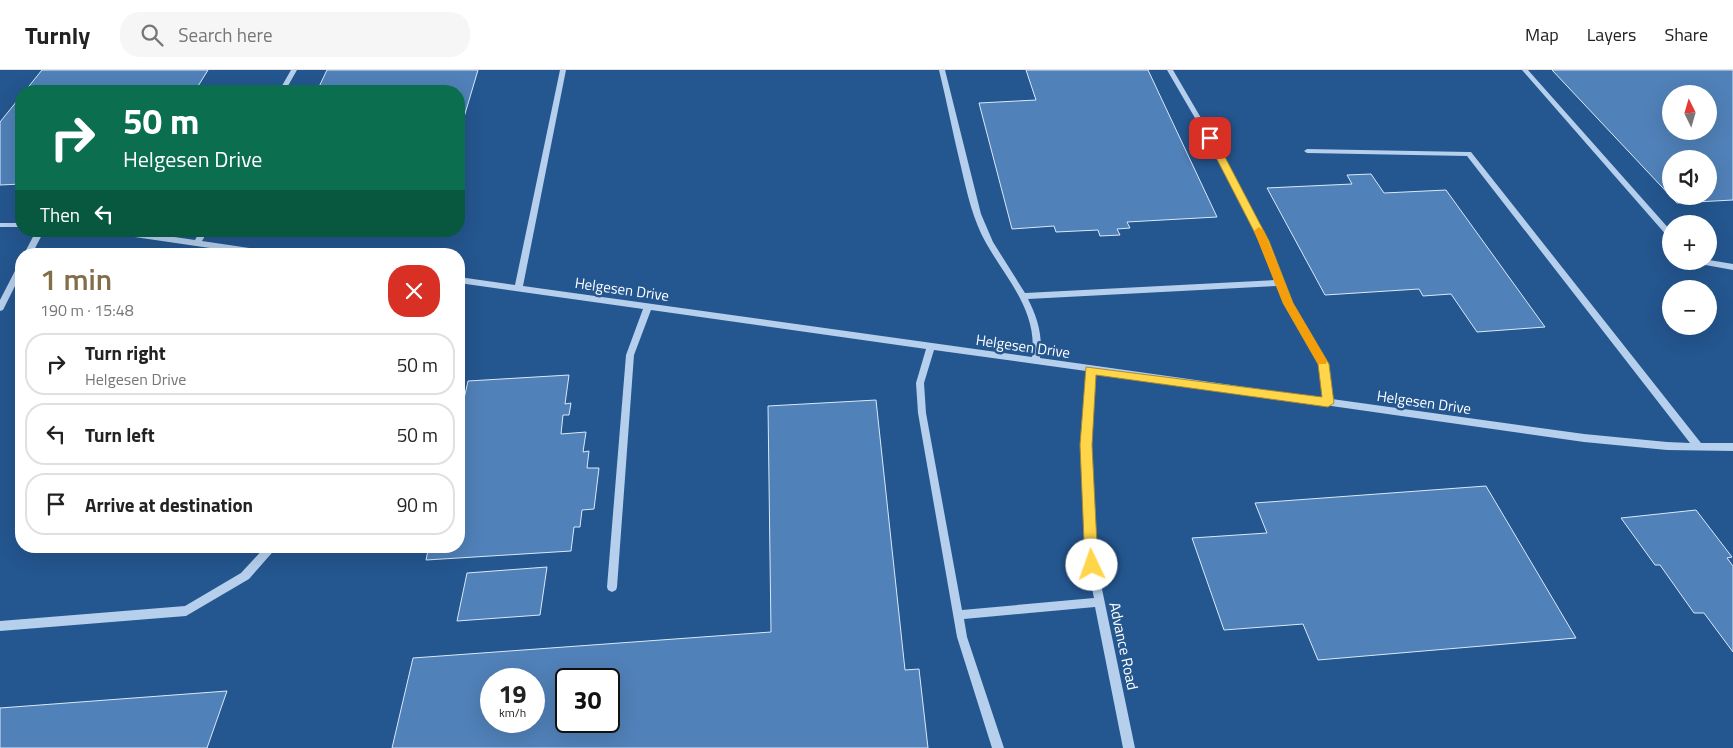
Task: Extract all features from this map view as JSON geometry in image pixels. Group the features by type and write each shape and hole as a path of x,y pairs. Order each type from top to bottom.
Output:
{"street":[{"path":"285,85 294,70"},
{"path":"518,289 563,70"},
{"path":"942,70 977,215 991,245 1022,296 1036,325 1038,343 1035,362"},
{"path":"1170,70 1228,171 1264,241 1288,303 1324,364 1328,403"},
{"path":"1525,70 1662,225"},
{"path":"1307,151 1469,154 1700,447"},
{"path":"0,225 15,225"},
{"path":"156,237 230,248"},
{"path":"197,243 200,237"},
{"path":"1717,264 1733,267"},
{"path":"0,308 15,279"},
{"name":"Helgesen Drive","path":"465,281 930,348 1584,438 1667,446 1733,447"},
{"path":"1022,296 1280,283"},
{"path":"612,587 630,355 648,307"},
{"path":"930,348 920,383 922,413 962,637 998,748"},
{"name":"Advance Road","path":"1090,370 1086,445 1092,565 1129,748"},
{"path":"0,626 186,611 245,576 266,553"},
{"path":"958,615 1099,602"}],"building":[{"path":"42,70 208,70 199,85 30,85"},
{"path":"327,70 478,70 465,114 465,85 320,85"},
{"path":"1026,70 1148,70 1217,217 1127,222 1130,228 1117,229 1120,235 1100,236 1098,230 1056,232 1054,226 1012,229 979,103 1036,100"},
{"path":"1552,70 1733,70 1733,200 1717,201 1717,150 1662,150 1662,187"},
{"path":"15,103 15,184 0,185 0,122"},
{"path":"1371,174 1384,193 1446,190 1545,327 1477,332 1451,294 1423,296 1419,289 1325,295 1267,188 1352,184 1347,175"},
{"path":"569,375 565,404 571,403 569,415 563,415 561,434 586,432 583,452 589,451 587,468 599,468 594,509 582,510 580,527 574,527 571,551 426,560 428,553 465,553 465,394 468,381"},
{"path":"876,400 905,670 919,669 928,748 392,748 413,658 771,632 768,406"},
{"path":"1486,486 1576,638 1318,660 1303,624 1224,630 1192,538 1267,533 1255,503"},
{"path":"1696,510 1732,557 1727,558 1733,566 1733,652 1704,613 1694,613 1660,565 1655,565 1621,518"},
{"path":"547,567 540,615 457,621 467,573"},
{"path":"227,691 207,748 0,748 0,708"}],"slow traffic":[{"path":"1259,231 1288,303 1322,361"}],"route":[{"path":"1092,565 1086,445 1090,370 1328,403 1324,364 1288,303 1264,241 1210,138"}]}
